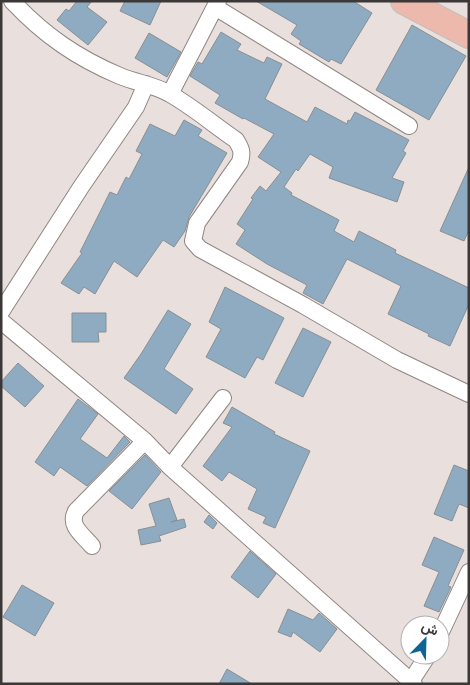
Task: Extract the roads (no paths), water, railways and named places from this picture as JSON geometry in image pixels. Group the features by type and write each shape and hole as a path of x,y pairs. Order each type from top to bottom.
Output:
{"main road":[{"path":"404,1 469,35"},
{"path":"440,1 469,16"}],"street":[{"path":"12,1 32,22 56,42 96,66 170,94 236,140 241,148 242,156 240,162 196,222 194,241 200,249 397,360 469,394"},
{"path":"170,94 217,4 409,126"},
{"path":"146,84 132,115 81,188 2,323 145,441 170,467 411,683 422,665"},
{"path":"170,467 223,398"},
{"path":"92,546 75,527 73,517 76,511 145,441"},
{"path":"449,615 469,572"}]}
